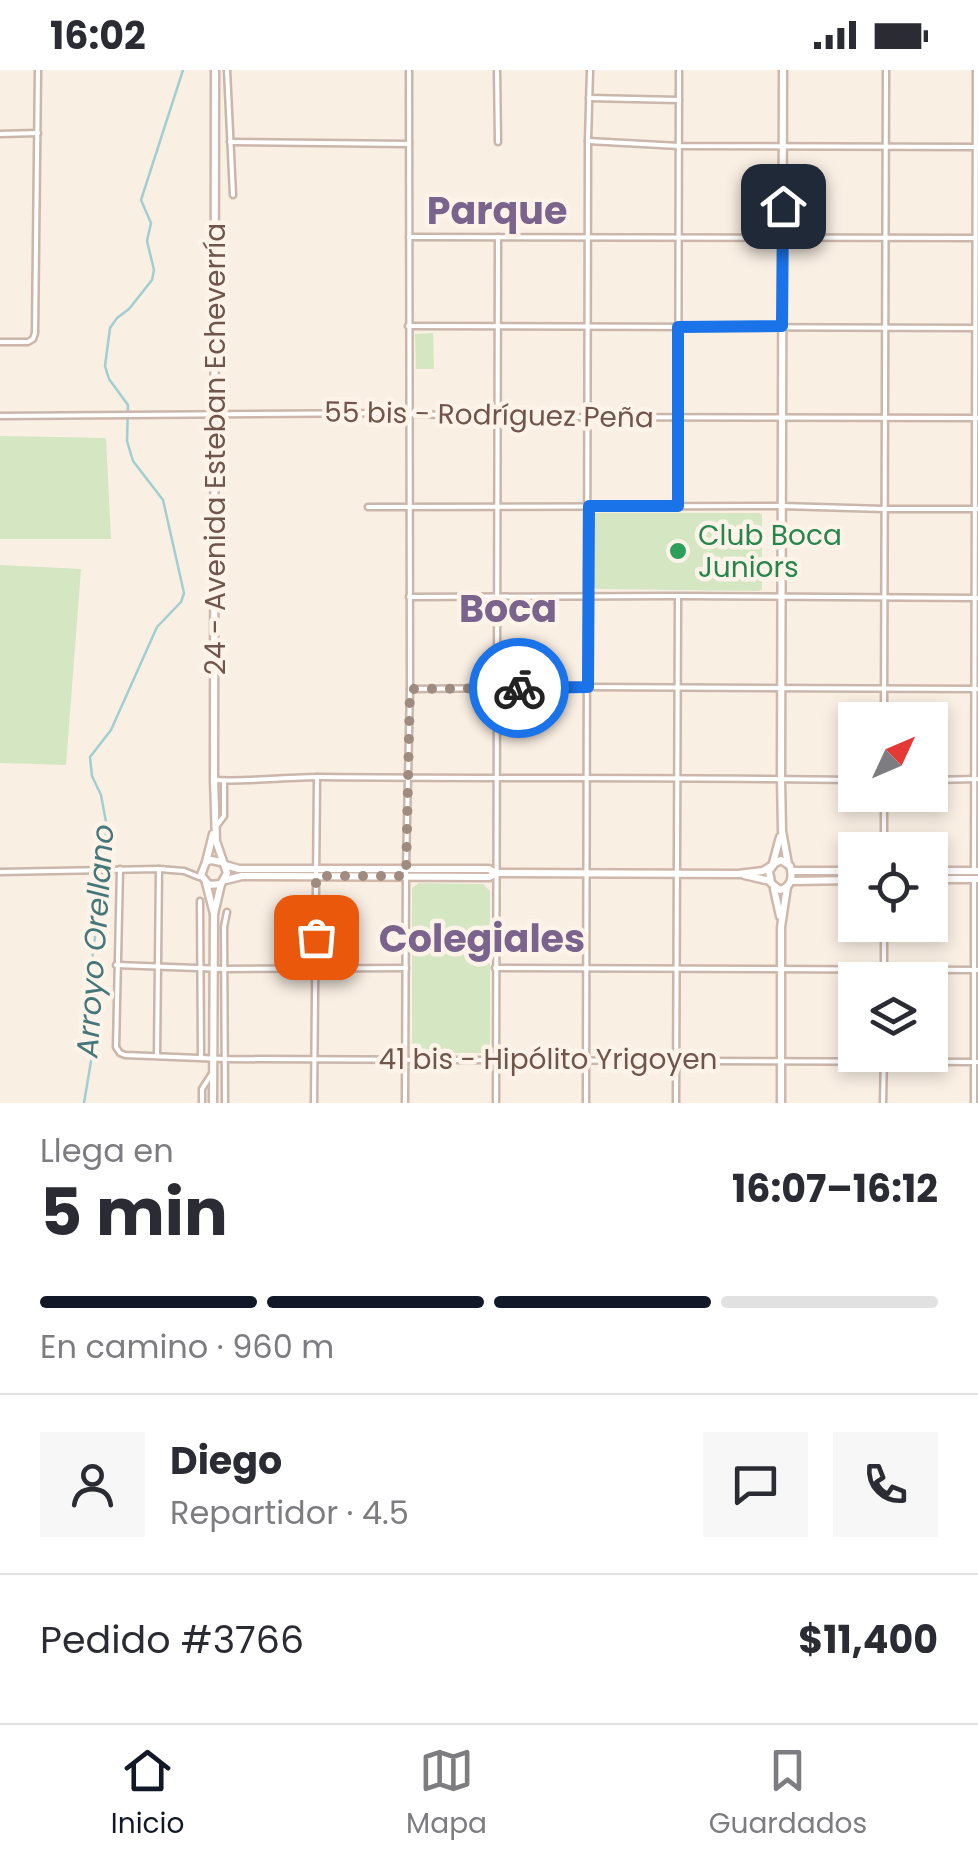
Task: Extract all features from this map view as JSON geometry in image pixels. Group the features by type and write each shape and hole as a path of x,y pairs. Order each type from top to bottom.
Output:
{"main road":[{"name":"24 - Avenida Esteban Echeverría","path":"215,70 214,828 224,864"},
{"path":"781,927 790,867 782,831 781,778 783,70"},
{"name":"24 - Avenida Esteban Echeverría","path":"204,864 214,828"},
{"path":"781,1103 781,927 769,871 782,831"},
{"path":"214,914 204,881 204,864 211,860 239,869 406,872 489,878 496,873 738,874 763,871 781,860 790,867 838,870"},
{"path":"213,1103 214,914 227,873 224,864"},
{"path":"204,881 213,886 242,876 316,872"},
{"path":"948,873 976,875"},
{"path":"738,874 771,882 777,889 789,884 838,881"},
{"path":"948,877 976,875"}],"street":[{"path":"0,342 28,342 36,334 38,70"},
{"path":"227,70 233,194"},
{"path":"405,1103 410,689 409,70"},
{"path":"497,70 498,142"},
{"path":"586,1103 590,70"},
{"path":"678,506 679,70"},
{"path":"884,702 886,70"},
{"path":"974,1103 976,70"},
{"path":"588,98 679,100"},
{"path":"0,134 38,133"},
{"path":"588,141 679,146 977,147"},
{"path":"230,142 409,144"},
{"path":"409,236 977,238"},
{"path":"496,1103 498,237"},
{"path":"408,326 977,328"},
{"name":"55 bis - Rodríguez Peña","path":"0,416 216,413 976,418"},
{"path":"368,507 976,509"},
{"path":"676,1103 678,596"},
{"path":"409,597 976,598"},
{"path":"410,689 976,689"},
{"path":"314,1103 317,777"},
{"path":"948,780 976,779"},
{"path":"214,780 838,780"},
{"name":"24 - Avenida Esteban Echeverría","path":"214,828 224,816 224,781"},
{"path":"0,872 184,871 204,864"},
{"path":"116,869 116,965 406,968"},
{"path":"157,1056 160,870"},
{"path":"184,871 204,881"},
{"path":"200,901 201,1058"},
{"path":"224,1103 226,912"},
{"name":"41 bis - Hipólito Yrigoyen","path":"116,965 116,1047 126,1055 838,1059"},
{"path":"495,968 838,970"},
{"path":"948,970 976,970"},
{"name":"41 bis - Hipólito Yrigoyen","path":"948,1061 976,1062"},
{"path":"202,1103 202,1089 213,1071"},
{"path":"884,1072 884,1103"}],"green space":[{"path":"433,333 434,369 416,369 415,334"},
{"path":"0,436 106,438 111,539 0,539"},
{"name":"Club Boca Juniors","path":"595,513 759,513 762,589 596,589"},
{"path":"0,565 81,569 66,765 0,763"},
{"path":"419,883 483,884 490,891 488,1053 417,1053 412,1049 412,888"}],"waterway":[{"name":"Arroyo Orellano","path":"84,1103 93,1049 89,1023 92,961 106,822 90,757 111,730 157,627 181,602 184,593 163,500 133,461 127,441 128,405 109,379 105,366 110,328 152,280 154,270 147,241 151,223 141,200 183,70"}],"way so far":[{"path":"316,937 316,876 406,876 410,689 519,688"}],"place":[{"name":"Club Boca Juniors","path":"678,551"}],"district":[{"name":"Parque","path":"497,210"},
{"name":"Boca","path":"508,608"},
{"name":"Colegiales","path":"482,938"}],"route":[{"path":"519,688 588,687 589,506 678,506 678,327 782,326 783,206"}]}
